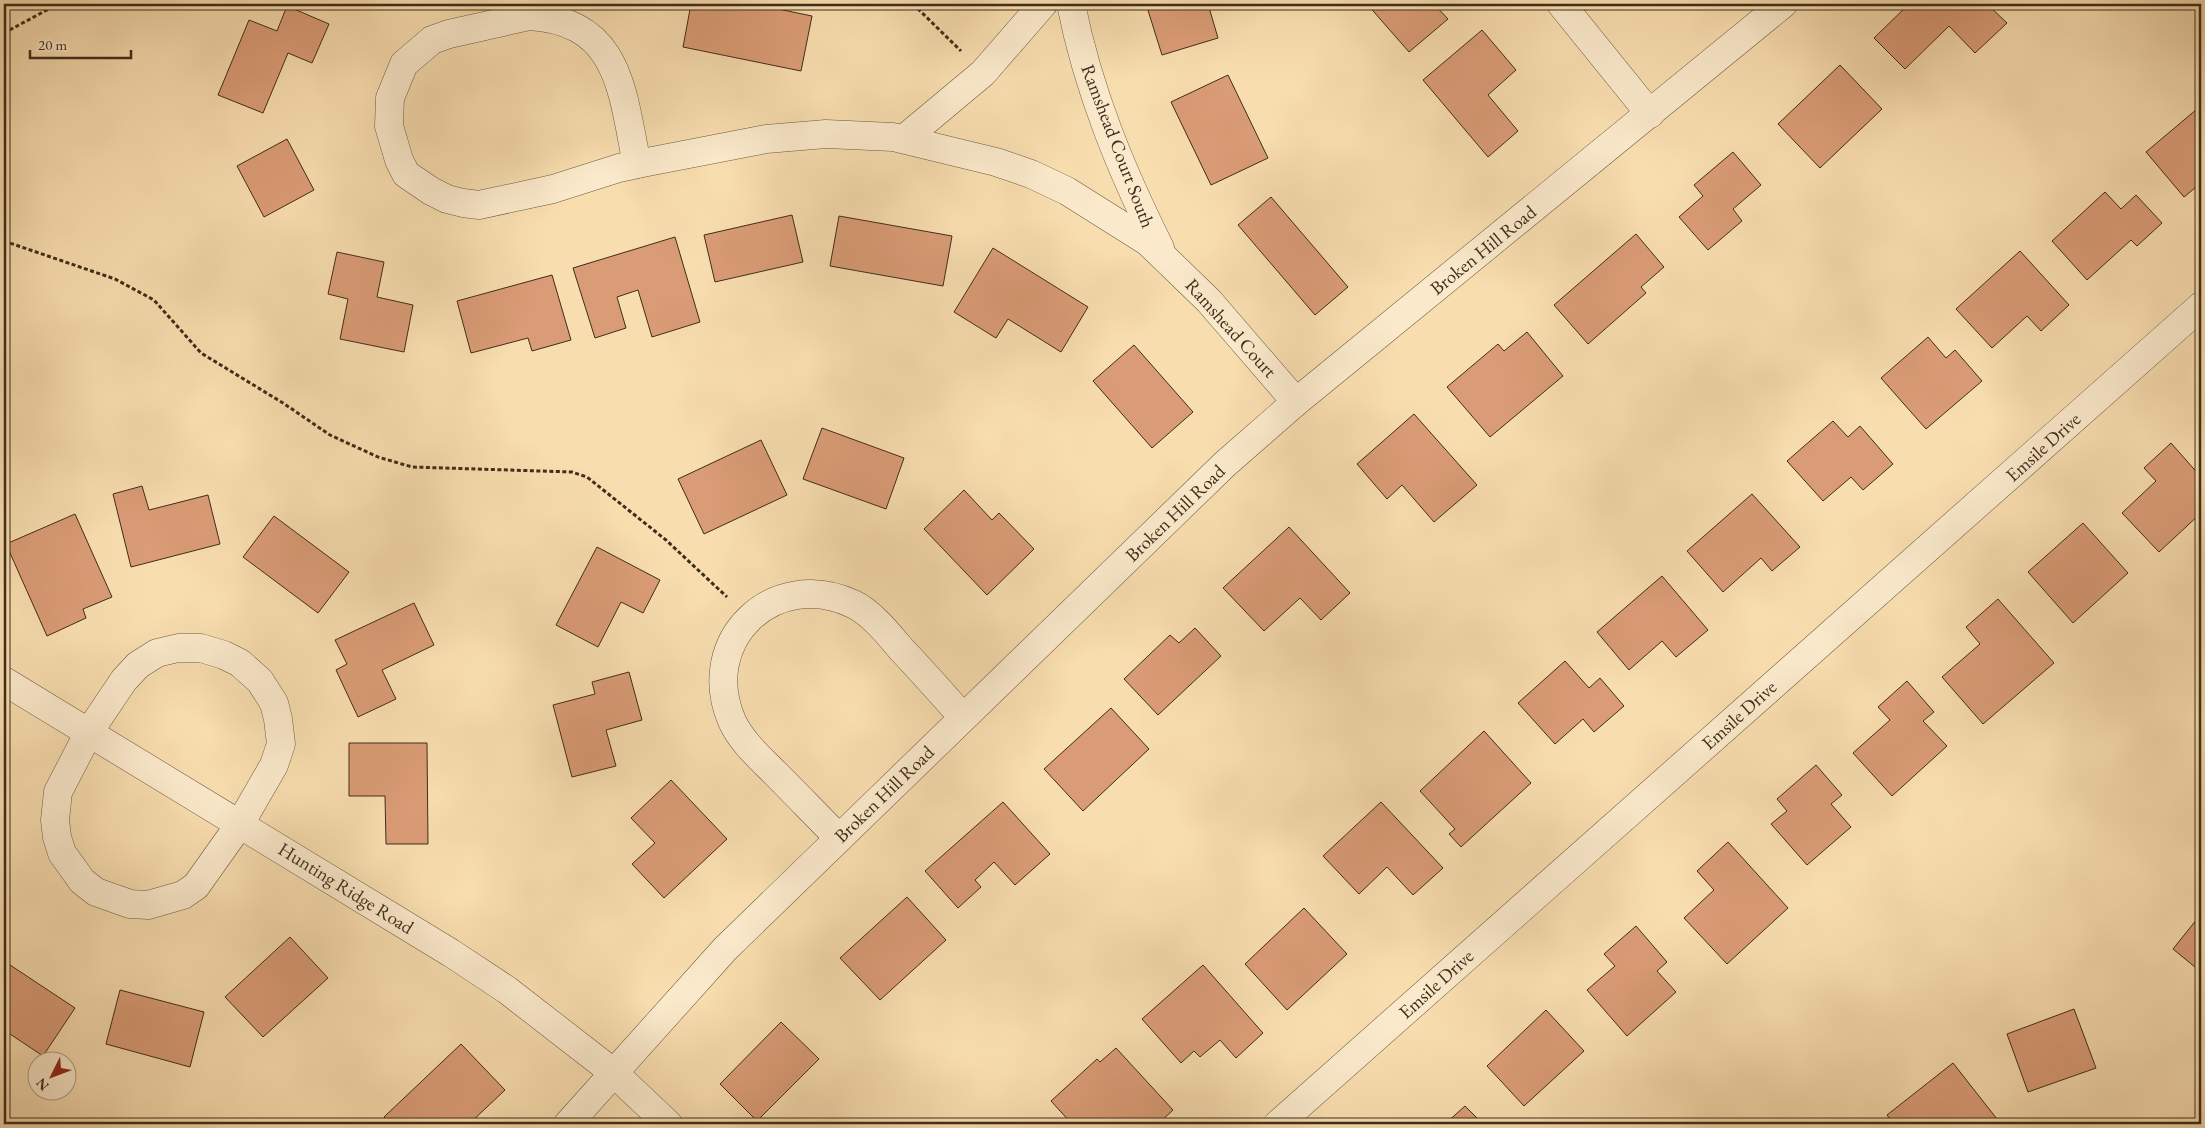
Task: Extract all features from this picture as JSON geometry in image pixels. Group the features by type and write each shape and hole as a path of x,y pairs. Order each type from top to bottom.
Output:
{"street":[{"path":"904,140 983,73 1043,4"},
{"name":"Ramshead Court South","path":"1071,4 1079,43 1094,96 1134,198 1164,256"},
{"path":"1561,4 1650,114"},
{"name":"Broken Hill Road","path":"568,1124 725,949 838,837 1225,464 1296,402 1783,4"},
{"path":"637,164 615,69 602,50 587,34 569,23 550,17 529,16 449,34 432,40 404,64 390,98 388,126 399,160 406,174 431,191 463,204 479,205 553,189 619,168 766,139 826,134 904,140 996,162 1031,174 1067,191 1122,224 1164,256"},
{"name":"Ramshead Court","path":"1164,256 1209,301 1296,402"},
{"name":"Emsile Drive","path":"1278,1124 2201,306"},
{"path":"838,837 749,747 732,721 725,703 723,685 728,649 737,632 749,618 777,600 796,594 834,596 855,605 882,628 964,717"},
{"path":"178,648 201,648 240,663 260,681 274,703 281,744 274,765 240,824 196,886 183,895 148,905 130,904 96,892 82,881 62,853 56,837 55,820 58,792 90,732 124,680 138,665 157,653 178,648"},
{"name":"Hunting Ridge Road","path":"4,681 451,953 507,990 614,1073 668,1124"}],"path":[{"path":"4,33 58,4"},
{"path":"913,4 983,73"},
{"path":"4,241 114,279 154,300 202,353 283,402 330,435 378,457 412,467 572,472 587,477 666,540 749,618"}],"building":[{"path":"691,4 754,4 812,16 801,71 683,47"},
{"path":"1146,4 1208,4 1218,38 1162,55"},
{"path":"1367,4 1434,4 1448,19 1409,52"},
{"path":"1909,4 1987,4 2007,23 1975,53 1949,26 1905,69 1874,38"},
{"path":"287,6 329,24 312,63 288,53 263,113 218,95 249,20 277,31"},
{"path":"1482,30 1516,70 1488,95 1518,131 1488,157 1423,80"},
{"path":"1840,65 1882,109 1820,168 1778,124"},
{"path":"1228,75 1268,158 1211,185 1171,102"},
{"path":"2197,109 2201,114 2201,183 2184,197 2146,152"},
{"path":"287,139 314,190 264,217 237,166"},
{"path":"1733,152 1761,185 1733,209 1742,221 1708,250 1679,217 1703,196 1694,185"},
{"path":"2105,192 2121,209 2136,195 2162,223 2137,246 2131,240 2087,280 2052,241"},
{"path":"1271,197 1348,287 1315,315 1238,225"},
{"path":"792,215 803,262 715,282 704,235"},
{"path":"839,216 952,236 943,286 830,266"},
{"path":"1636,234 1664,267 1641,287 1646,293 1588,344 1554,305"},
{"path":"675,237 700,322 652,337 638,290 617,297 626,328 595,338 573,268"},
{"path":"993,248 1088,307 1061,352 1008,319 996,338 954,312"},
{"path":"2020,251 2069,305 2041,331 2027,316 1992,348 1956,309"},
{"path":"337,252 384,262 377,297 413,305 404,352 340,339 348,299 328,294"},
{"path":"552,275 571,340 532,351 528,338 471,353 457,301"},
{"path":"1527,332 1563,376 1490,437 1447,387 1498,344 1504,351"},
{"path":"1928,337 1946,358 1955,350 1982,381 1926,429 1881,378"},
{"path":"1134,345 1193,412 1152,448 1093,381"},
{"path":"1414,414 1477,485 1434,522 1402,485 1387,499 1357,464"},
{"path":"1833,421 1848,437 1860,426 1893,464 1863,490 1851,477 1823,501 1787,461"},
{"path":"822,428 904,458 886,509 803,479"},
{"path":"761,440 787,495 704,534 678,479"},
{"path":"2171,443 2201,477 2201,513 2159,552 2122,513 2156,481 2144,468"},
{"path":"142,486 149,510 208,495 220,544 131,567 113,494"},
{"path":"964,490 992,520 999,513 1034,549 987,595 924,529"},
{"path":"1752,494 1800,547 1772,571 1761,558 1723,592 1687,551"},
{"path":"75,514 112,597 83,609 86,618 47,636 6,544"},
{"path":"274,516 349,572 318,613 243,557"},
{"path":"2083,523 2128,573 2073,623 2028,572"},
{"path":"1289,527 1350,593 1321,620 1300,598 1264,631 1223,588"},
{"path":"597,547 660,580 643,613 621,602 598,647 556,625"},
{"path":"1662,576 1708,630 1676,657 1662,641 1629,670 1597,632"},
{"path":"1998,599 2054,663 1983,724 1942,677 1980,644 1966,627"},
{"path":"414,603 434,645 382,670 396,699 358,717 336,670 347,664 335,640"},
{"path":"1195,628 1221,656 1158,715 1124,679 1170,635 1179,643"},
{"path":"1565,661 1589,688 1600,678 1624,706 1594,732 1583,719 1555,744 1518,703"},
{"path":"629,672 642,720 606,730 616,766 572,777 553,705 595,694 592,682"},
{"path":"1907,681 1934,712 1923,721 1947,746 1892,796 1853,753 1890,720 1878,707"},
{"path":"1111,708 1149,749 1083,811 1044,769"},
{"path":"1484,731 1531,783 1461,847 1449,834 1455,829 1420,791"},
{"path":"349,743 427,743 428,844 386,844 385,796 349,796"},
{"path":"1816,765 1842,795 1831,804 1851,827 1807,865 1771,824 1787,811 1777,799"},
{"path":"671,780 727,839 664,898 632,864 655,843 631,818"},
{"path":"1003,802 1050,854 1015,885 994,862 975,880 981,887 958,908 925,871"},
{"path":"1381,802 1443,868 1413,895 1387,867 1359,894 1323,856"},
{"path":"1728,842 1788,908 1727,964 1684,918 1714,890 1697,871"},
{"path":"907,897 946,940 880,1000 840,958"},
{"path":"1304,908 1347,954 1287,1010 1245,964"},
{"path":"2201,914 2201,972 2173,949"},
{"path":"1636,926 1667,962 1657,971 1676,992 1627,1036 1587,990 1615,966 1604,954"},
{"path":"290,937 328,978 263,1037 225,997"},
{"path":"4,961 75,1008 47,1050 34,1050 4,1030"},
{"path":"1203,965 1263,1033 1236,1058 1220,1040 1200,1057 1194,1051 1181,1063 1142,1019"},
{"path":"120,990 204,1012 190,1067 106,1044"},
{"path":"2074,1009 2096,1068 2028,1092 2007,1034"},
{"path":"1546,1010 1584,1051 1524,1106 1487,1066"},
{"path":"781,1022 819,1059 757,1121 720,1084"},
{"path":"461,1044 505,1090 469,1124 390,1124 384,1117"},
{"path":"1116,1048 1173,1110 1158,1124 1132,1124 1126,1118 1119,1124 1072,1124 1051,1101 1097,1059 1100,1062"},
{"path":"1953,1063 1997,1119 1991,1124 1894,1124 1887,1115"},
{"path":"1465,1106 1483,1124 1445,1124"}]}
